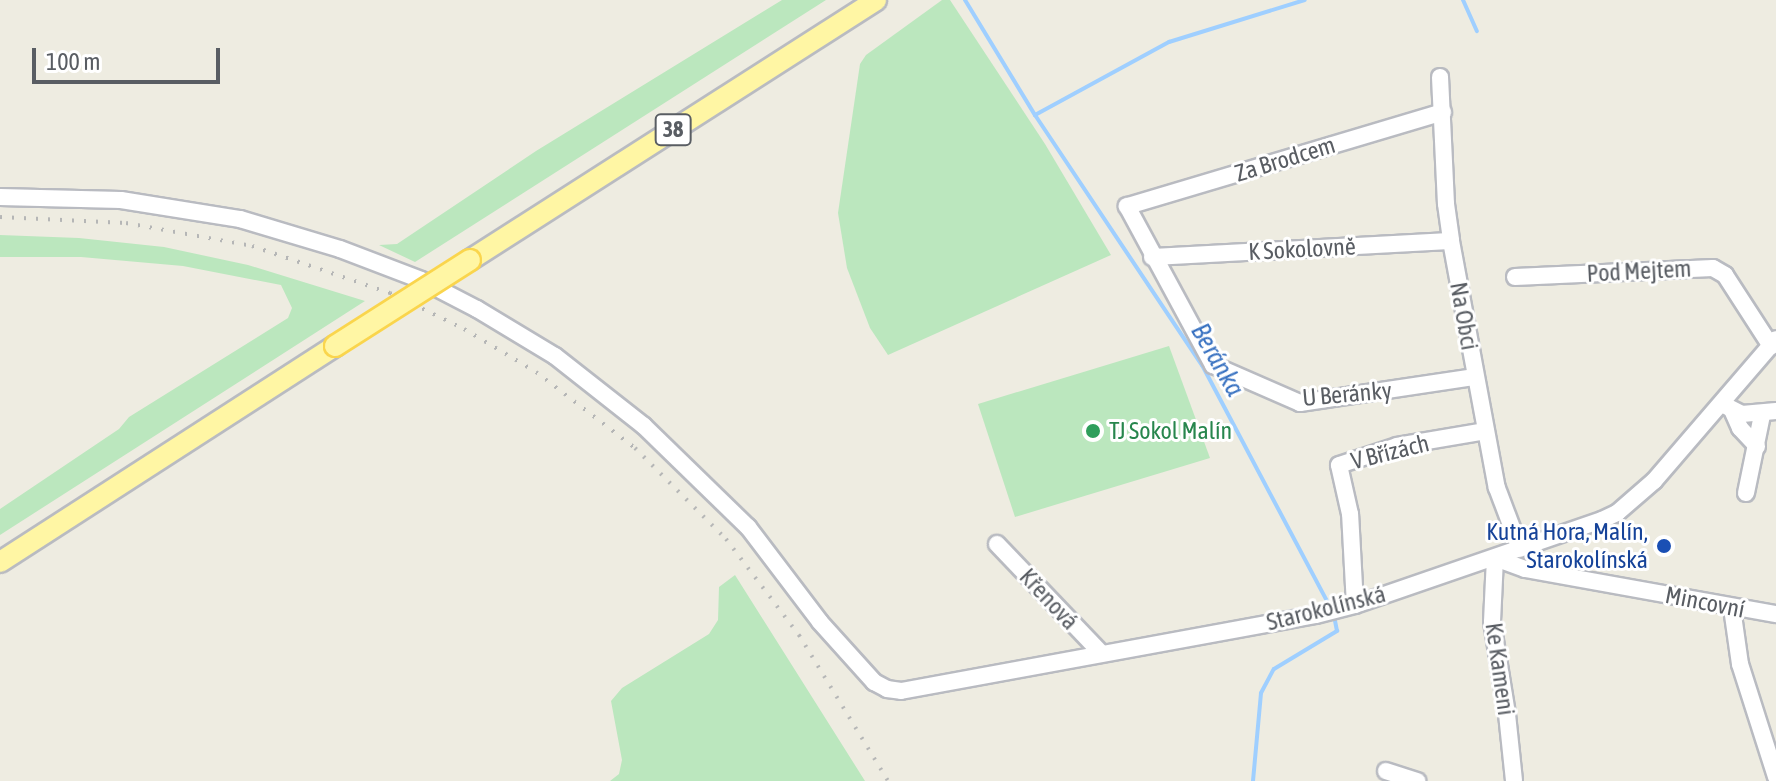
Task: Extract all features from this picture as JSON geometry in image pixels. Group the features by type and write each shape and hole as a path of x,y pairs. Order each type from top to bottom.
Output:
{"main road":[{"name":"38","path":"0,562 876,0"}],"street":[{"name":"Na Obci","path":"1440,77 1446,204 1451,241 1497,488 1520,549"},
{"name":"Za Brodcem","path":"1127,206 1443,112"},
{"name":"Starokolínská","path":"0,197 121,200 240,219 340,249 453,296 555,356 644,426 748,527 820,622 874,682 887,689 901,691 1339,609 1495,558 1617,513 1662,473 1727,407 1773,342"},
{"name":"U Beránky","path":"1127,206 1213,365 1300,403 1475,377"},
{"name":"K Sokolovně","path":"1152,257 1451,241"},
{"name":"Pod Mejtem","path":"1515,277 1713,268 1725,275 1773,342"},
{"path":"1727,407 1769,413 1757,446 1746,493"},
{"path":"1727,407 1740,428 1757,446"},
{"name":"V Břízách","path":"1339,609 1350,514 1339,465 1397,446 1486,431"},
{"name":"Křenová","path":"997,544 1101,653"},
{"name":"Mincovní","path":"1495,558 1525,569 1776,614"},
{"name":"Ke Kameni","path":"1495,558 1492,622 1514,781"},
{"path":"1732,608 1740,664 1776,777"},
{"path":"1389,781 1386,771 1417,781"}],"green space":[{"path":"782,0 826,0 415,262 379,245 397,244 536,151"},
{"path":"942,0 950,0 1045,144 1111,255 888,355 870,328 847,268 838,213 860,64 866,55"},
{"path":"0,235 79,238 164,247 248,265 365,301 0,535 0,509 119,429 129,417 288,318 292,308 281,285 183,266 81,257 0,257"},
{"name":"TJ Sokol Malín","path":"1169,346 1210,458 1015,517 978,404"},
{"path":"735,575 865,781 610,781 619,774 622,760 611,701 622,688 709,634 718,620 719,587"}],"waterway":[{"name":"Beránka","path":"965,0 1035,115 1202,365 1330,607"},
{"path":"1035,115 1169,42 1305,0"},
{"path":"1463,0 1477,31"},
{"name":"Beránka","path":"1253,781 1261,693 1274,669 1337,631 1334,615"}],"railway":[{"path":"0,217 126,223 252,246 390,293 464,329 536,372 635,448 726,539 799,635 888,781"}],"place":[{"name":"TJ Sokol Malín","path":"1093,431"},
{"name":"Kutná Hora, Malín, Starokolínská","path":"1664,546"}]}
